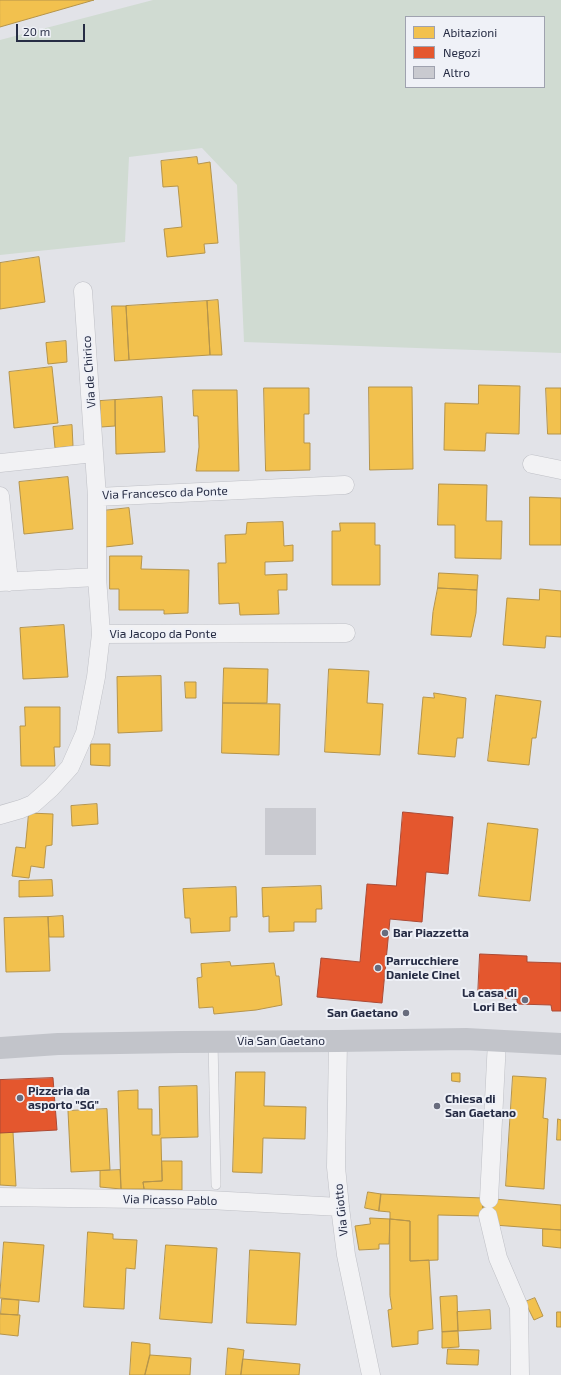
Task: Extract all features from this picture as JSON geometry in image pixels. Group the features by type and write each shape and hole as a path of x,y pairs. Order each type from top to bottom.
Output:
{"street":[{"name":"Via de Chirico","path":"83,291 94,453"},
{"path":"0,463 94,453"},
{"name":"Via Francesco da Ponte","path":"94,453 97,496 346,485"},
{"path":"532,464 561,470"},
{"path":"0,496 4,582 97,577"},
{"name":"Via Jacopo da Ponte","path":"97,496 97,577 101,634 346,633"},
{"path":"0,814 21,809 33,804 51,788 70,767 85,733 96,677 101,634"},
{"name":"Via San Gaetano","path":"0,1048 58,1044 213,1041 466,1039 561,1044"},
{"name":"Via Giotto","path":"338,1041 336,1167 346,1255 371,1375"},
{"path":"497,1041 489,1207 498,1258 519,1307 520,1375"},
{"name":"Via Picasso Pablo","path":"0,1197 209,1200 340,1207"}],"lane":[{"path":"213,1041 216,1185"}],"shaded area":[{"path":"153,0 561,0 561,353 244,342 237,185 202,148 129,157 125,242 0,255 0,40"}],"building: Abitazioni":[{"path":"0,0 94,0 0,27"},
{"path":"197,157 198,164 210,162 218,243 204,244 205,253 167,257 164,229 182,227 178,186 163,187 161,161"},
{"path":"39,257 45,302 0,309 0,263"},
{"path":"218,300 222,355 210,355 207,301"},
{"path":"207,301 210,355 129,360 126,306"},
{"path":"112,306 126,306 129,360 115,361"},
{"path":"66,341 67,362 48,364 46,343"},
{"path":"52,367 58,423 14,428 9,372"},
{"path":"479,385 520,386 519,434 486,433 485,451 444,450 445,403 478,404"},
{"path":"369,387 412,387 413,469 370,470"},
{"path":"264,388 309,388 309,414 304,414 304,443 310,443 310,470 266,471"},
{"path":"546,388 561,388 561,434 548,434"},
{"path":"193,390 237,390 239,471 196,471 199,447 198,416 194,416"},
{"path":"162,397 165,452 116,454 115,400"},
{"path":"115,400 115,426 101,427 100,401"},
{"path":"72,425 73,446 55,448 53,427"},
{"path":"68,477 73,529 24,534 19,482"},
{"path":"439,484 487,485 486,521 502,521 501,559 455,558 455,525 438,525"},
{"path":"530,497 561,498 561,545 530,545"},
{"path":"129,508 133,544 105,547 102,511"},
{"path":"283,522 284,546 293,545 293,561 265,562 265,575 287,574 287,590 278,590 279,614 240,615 239,603 219,604 218,563 226,563 225,535 246,534 247,523"},
{"path":"340,523 375,523 375,545 380,545 380,585 332,585 332,531 340,531"},
{"path":"110,556 142,556 141,569 189,570 188,613 164,614 164,610 119,610 119,589 110,589"},
{"path":"439,573 478,575 477,590 438,588"},
{"path":"438,588 477,590 476,613 471,637 431,635 433,612"},
{"path":"540,589 561,591 561,637 546,636 545,648 503,645 507,598 539,600"},
{"path":"64,625 68,677 23,679 20,628"},
{"path":"224,668 268,669 267,703 223,703"},
{"path":"329,669 369,671 367,703 383,704 380,755 325,752"},
{"path":"161,676 162,731 118,733 117,677"},
{"path":"185,682 196,682 196,698 186,698"},
{"path":"434,693 466,698 463,738 457,738 455,757 418,754 423,697 434,698"},
{"path":"496,695 541,701 536,738 532,738 529,765 488,761"},
{"path":"223,703 280,704 279,755 222,753"},
{"path":"25,707 60,707 60,747 54,747 55,766 21,766 20,726 25,726"},
{"path":"91,744 110,744 110,766 91,765"},
{"path":"97,804 98,824 72,826 71,806"},
{"path":"29,813 53,814 52,845 46,846 44,868 31,866 29,878 12,876 16,847 25,848"},
{"path":"488,823 538,829 530,901 479,896"},
{"path":"52,880 53,896 19,897 19,881"},
{"path":"321,886 322,909 316,909 316,922 294,922 294,931 269,932 269,916 263,917 262,888"},
{"path":"236,887 237,917 230,917 230,931 191,933 190,918 185,918 183,889"},
{"path":"63,916 64,937 49,937 48,917"},
{"path":"48,917 50,971 6,972 4,918"},
{"path":"230,962 231,966 274,963 276,976 279,976 282,1005 256,1010 214,1014 213,1007 199,1008 197,978 202,977 201,964"},
{"path":"236,1072 265,1072 264,1106 306,1107 305,1139 263,1138 262,1173 233,1172"},
{"path":"452,1073 460,1073 460,1082 452,1081"},
{"path":"513,1076 546,1078 543,1118 548,1119 544,1189 506,1186"},
{"path":"197,1086 198,1137 161,1138 162,1181 143,1182 144,1189 121,1189 118,1091 138,1090 138,1109 152,1109 152,1135 160,1135 159,1087"},
{"path":"107,1109 110,1170 71,1172 68,1111"},
{"path":"558,1119 561,1120 561,1140 557,1140"},
{"path":"13,1132 16,1186 0,1185 0,1133"},
{"path":"162,1161 182,1161 182,1190 144,1189 143,1182 162,1181"},
{"path":"120,1170 121,1189 100,1187 100,1171"},
{"path":"368,1192 381,1194 379,1211 365,1208"},
{"path":"381,1194 483,1198 483,1216 438,1215 438,1260 410,1261 410,1221 390,1219 390,1212 379,1211"},
{"path":"483,1198 561,1205 561,1230 494,1225 483,1216"},
{"path":"370,1218 390,1219 389,1244 379,1244 379,1249 359,1250 355,1226 370,1224"},
{"path":"390,1219 410,1221 410,1261 429,1260 433,1329 418,1331 418,1344 392,1347 388,1310 392,1309 390,1296"},
{"path":"543,1229 561,1230 561,1248 543,1246"},
{"path":"88,1232 113,1234 113,1239 137,1240 135,1269 126,1268 124,1309 84,1307"},
{"path":"4,1242 44,1245 39,1302 0,1298"},
{"path":"166,1245 217,1248 212,1323 160,1319"},
{"path":"250,1250 300,1253 296,1325 247,1323"},
{"path":"457,1296 458,1331 442,1332 440,1297"},
{"path":"535,1298 543,1316 534,1320 525,1302"},
{"path":"2,1299 19,1300 18,1315 1,1314"},
{"path":"490,1310 491,1329 458,1331 457,1312"},
{"path":"557,1312 561,1312 561,1327 557,1327"},
{"path":"0,1314 20,1315 18,1336 0,1334"},
{"path":"458,1331 459,1347 442,1348 442,1332"},
{"path":"132,1342 150,1344 150,1355 145,1375 130,1375"},
{"path":"228,1348 244,1350 241,1375 226,1375"},
{"path":"448,1349 479,1350 478,1365 447,1364"},
{"path":"150,1355 191,1358 190,1375 145,1375"},
{"path":"243,1359 300,1364 299,1375 241,1375"}],"building: Negozi":[{"path":"403,812 453,817 448,874 426,872 422,922 390,919 382,1003 317,997 321,958 360,962 367,884 396,886"},
{"path":"480,954 527,956 527,962 561,963 561,1011 552,1011 551,1005 517,1004 517,999 478,996"},
{"path":"53,1078 57,1130 0,1133 0,1080"}],"building: Altro":[{"path":"265,808 316,808 316,855 265,855"}],"place":[{"name":"Bar Piazzetta","path":"385,933"},
{"name":"Parrucchiere Daniele Cinel","path":"378,968"},
{"name":"La casa di Lori Bet","path":"525,1000"},
{"name":"San Gaetano","path":"406,1013"},
{"name":"Pizzeria da asporto \"SG\"","path":"20,1098"},
{"name":"Chiesa di San Gaetano","path":"437,1106"}]}
